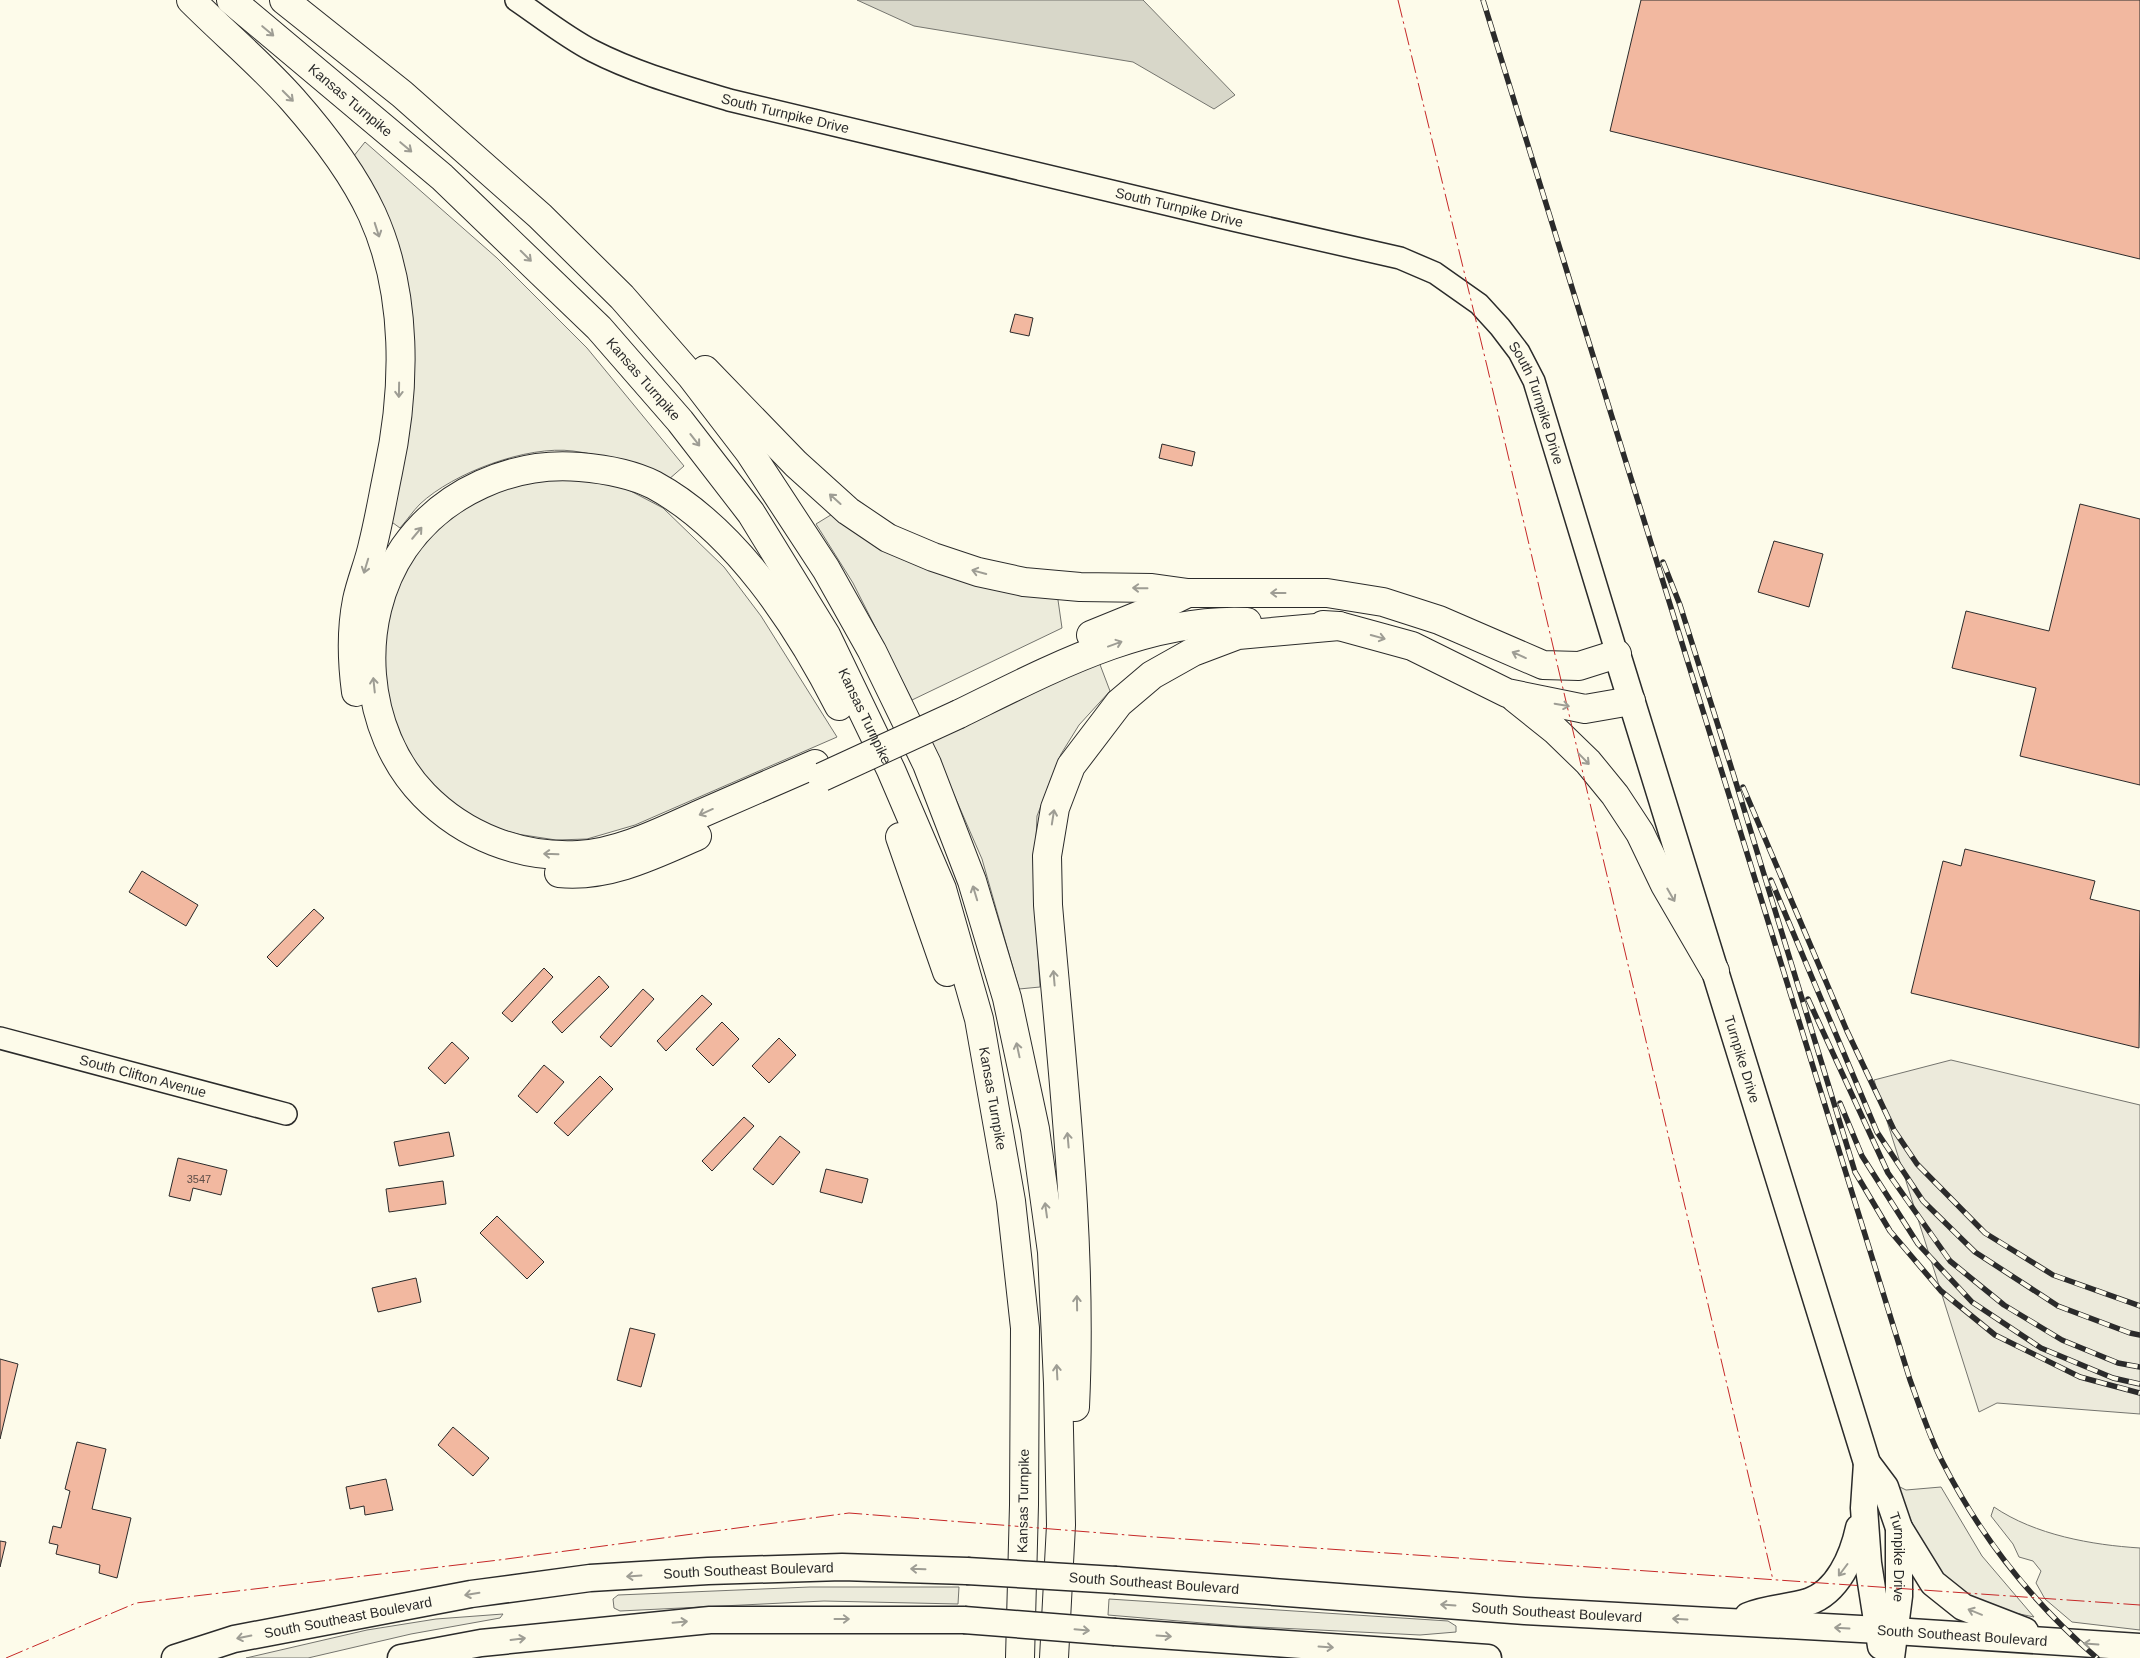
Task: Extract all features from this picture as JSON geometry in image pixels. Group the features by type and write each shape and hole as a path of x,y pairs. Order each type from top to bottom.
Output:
{"highway":[{"path":"192,0 292,100 324,139 351,176 372,215 388,264 398,310 399,402 391,462 373,546 357,601 353,669 357,700 373,750 404,797 426,821 450,840 484,858 524,870 565,874 602,871 647,859 818,770 954,707 1123,641 1184,627 1237,622 1339,626 1412,646 1507,693 1555,730 1588,762 1615,795 1640,833 1665,885 1715,971"},
{"name":"Kansas Turnpike","path":"231,0 442,177 521,251 599,328 680,421 751,512 826,635 891,770 942,889 979,1020 1011,1202 1024,1328 1024,1505 1020,1658"},
{"path":"284,0 402,94 540,216 622,297 691,376 750,453 826,569 872,651 927,764 972,882 1004,989 1035,1129 1052,1252 1061,1525"},
{"path":"540,216 606,266 796,464 848,511 888,538 933,557 978,572 1024,582 1080,587 1152,588 1188,593 1327,593 1383,602 1439,620 1543,665 1579,666 1617,654"},
{"path":"818,770 658,833 616,847 581,855 543,854 503,846 466,829 437,808 409,779 390,746 376,708 372,668 374,626 384,588 404,549 428,520 483,482 523,469 561,465 604,469 651,483 690,507 771,594 815,658 869,765 907,853 950,982 985,1115 1011,1202"},
{"path":"954,707 1075,641 1155,609 1188,593"},
{"path":"1054,1658 1061,1525 1073,1434 1078,1343 1076,1234 1048,905 1047,856 1055,808 1071,766 1092,736 1119,703 1152,675 1193,652 1238,635 1339,626"},
{"path":"1507,693 1585,709 1631,701"}],"main road":[{"name":"Turnpike Drive","path":"1617,654 1867,1463 1885,1487 1899,1528 1899,1596 1887,1630 1883,1658"},
{"name":"Turnpike Drive","path":"1867,1463 1864,1508 1868,1564 1887,1630 1891,1658"},
{"path":"1730,1622 1766,1609 1809,1602 1827,1592 1849,1562 1864,1508"},
{"path":"1899,1528 1933,1583 1963,1607 2054,1641"},
{"name":"South Southeast Boulevard","path":"175,1658 234,1639 471,1594 590,1578 708,1571 842,1567 967,1571 1116,1580 1525,1611 1887,1630 2140,1647"},
{"path":"401,1658 481,1643 710,1620 964,1620 1488,1658"}],"street":[{"name":"South Turnpike Drive","path":"516,0 592,51 630,68 678,85 768,109 1400,258 1435,273 1479,304 1519,352 1534,381 1544,408 1617,654"},
{"name":"South Clifton Avenue","path":"0,1038 286,1114"}],"shaded area":[{"path":"857,0 1143,0 1235,95 1214,109 1133,62 914,26"},
{"path":"365,142 497,258 587,348 684,466 668,480 621,462 586,453 555,450 534,452 492,464 451,482 420,504 400,528 389,520 409,389 353,157"},
{"path":"550,478 588,480 623,487 663,508 724,567 761,616 837,737 635,825 587,839 556,840 517,834 486,825 456,808 426,783 388,712 383,635 401,574 441,519 501,489"},
{"path":"834,513 1057,593 1062,628 912,700 853,583 816,524"},
{"path":"1099,662 1110,691 1079,725 1061,754 1037,816 1034,887 1040,987 1019,989 982,859 928,735"},
{"path":"1951,1060 2140,1105 2140,1414 1997,1403 1979,1412 1874,1080"},
{"path":"1894,1484 1906,1490 1941,1487 1982,1556 2034,1617 1982,1606 1951,1586 1914,1538"},
{"path":"1994,1507 2027,1525 2064,1537 2140,1548 2140,1630 2072,1622 2045,1599 2036,1583 2041,1571 2033,1561 2019,1557 2013,1544 1991,1516"},
{"path":"810,1587 959,1587 958,1604 824,1601 620,1611 614,1608 613,1599 618,1595"},
{"path":"1109,1599 1448,1621 1456,1626 1456,1632 1420,1635 1238,1626 1108,1615"},
{"path":"503,1614 500,1618 411,1634 308,1658 246,1658 367,1630 436,1619"}],"building":[{"path":"1641,0 2140,0 2140,259 1610,131"},
{"path":"1015,314 1033,318 1029,336 1010,332"},
{"path":"1162,444 1195,452 1192,466 1159,458"},
{"path":"2080,504 2140,519 2140,785 2020,756 2036,688 1952,668 1966,611 2049,631"},
{"path":"1774,541 1823,554 1809,607 1758,592"},
{"path":"1965,849 2095,881 2090,899 2140,911 2139,1048 1911,993 1943,861 1961,866"},
{"path":"142,871 198,905 186,926 129,892"},
{"path":"314,909 324,918 277,967 267,957"},
{"path":"544,968 553,977 512,1022 502,1013"},
{"path":"599,976 609,987 562,1033 552,1022"},
{"path":"643,989 654,999 611,1047 600,1037"},
{"path":"702,995 712,1004 666,1051 657,1041"},
{"path":"722,1022 739,1039 713,1066 696,1049"},
{"path":"779,1038 796,1055 769,1083 752,1066"},
{"path":"452,1042 469,1058 445,1084 428,1068"},
{"path":"544,1065 564,1082 537,1113 518,1096"},
{"path":"600,1076 613,1089 568,1136 554,1123"},
{"path":"744,1117 754,1126 712,1171 702,1161"},
{"path":"449,1132 454,1156 399,1166 394,1142"},
{"path":"780,1136 800,1152 773,1185 753,1169"},
{"path":"178,1158 227,1170 221,1195 193,1188 190,1201 169,1196"},
{"path":"826,1169 868,1179 862,1203 820,1192"},
{"path":"443,1181 446,1204 389,1212 386,1189"},
{"path":"497,1216 544,1262 527,1279 480,1233"},
{"path":"416,1278 421,1302 378,1312 372,1288"},
{"path":"630,1328 655,1334 641,1387 617,1380"},
{"path":"0,1359 18,1364 0,1439"},
{"path":"453,1427 489,1458 473,1476 438,1445"},
{"path":"77,1442 106,1449 92,1509 131,1518 117,1578 99,1573 100,1565 56,1554 58,1545 49,1543 53,1526 61,1528 70,1491 65,1489"},
{"path":"386,1479 393,1510 365,1515 364,1506 350,1509 346,1487"},
{"path":"0,1541 6,1542 0,1567"}],"railway":[{"path":"1483,0 1910,1380 1925,1421 1937,1451 1957,1489 1991,1542 2030,1592 2097,1658"},
{"path":"1663,562 1680,605 1733,773 1855,1172 1890,1231 1941,1291 1995,1335 2080,1377 2140,1393"},
{"path":"1743,787 1847,1031 1894,1130 1917,1164 1985,1233 2053,1275 2140,1306"},
{"path":"1771,880 1877,1132 1923,1201 1975,1252 2058,1306 2140,1335"},
{"path":"1808,999 1888,1173 1950,1261 2004,1305 2062,1340 2118,1363 2140,1367"},
{"path":"1840,1103 1862,1156 1918,1244 1972,1302 2041,1348 2113,1378 2140,1384"}],"power":[{"path":"1398,0 1487,366 1773,1580"},
{"path":"6,1658 136,1603 499,1560 849,1513 1140,1536 2140,1605"}]}
